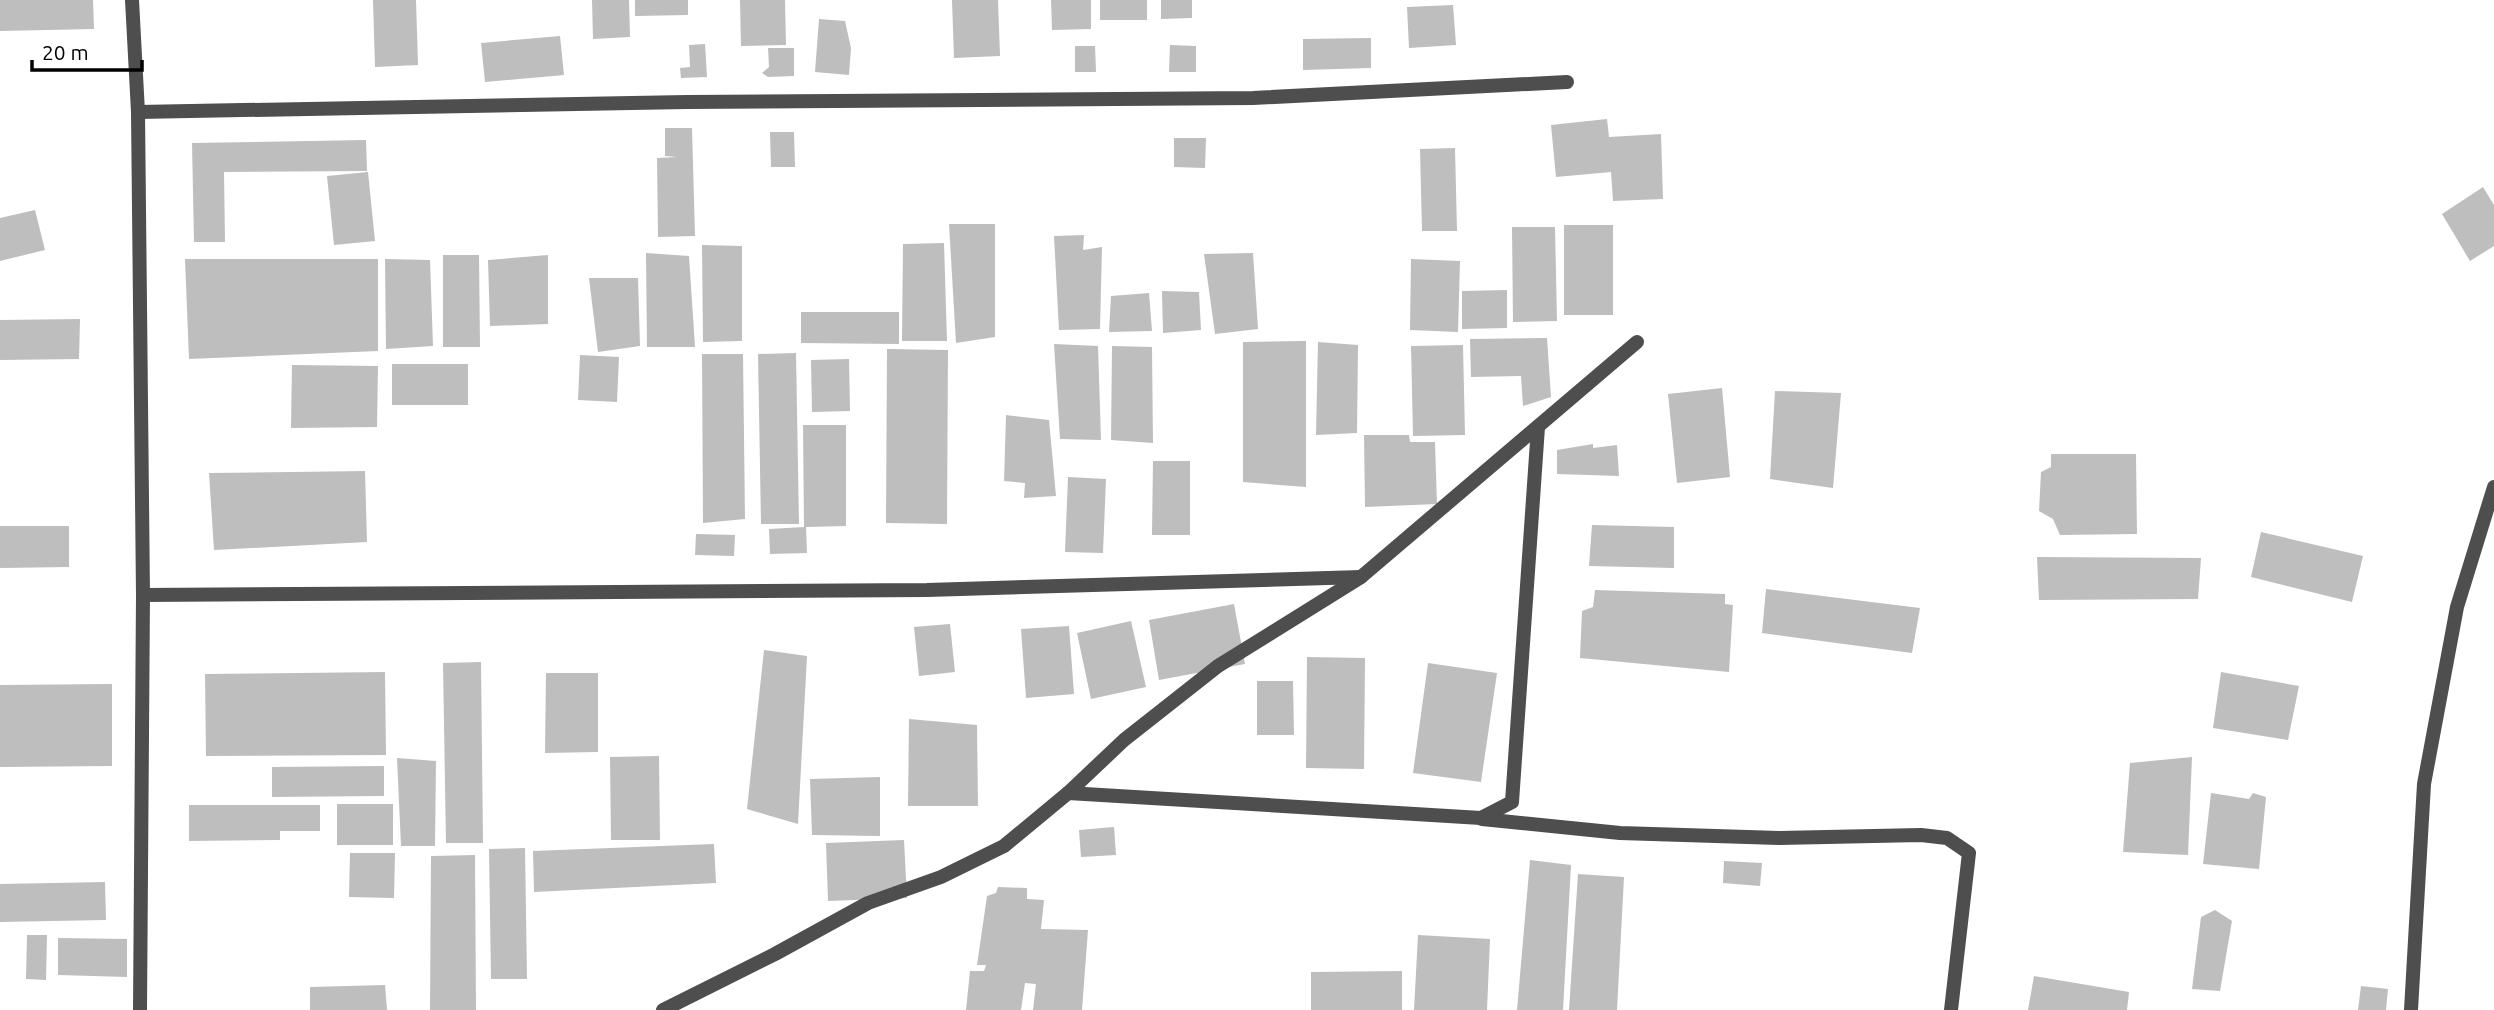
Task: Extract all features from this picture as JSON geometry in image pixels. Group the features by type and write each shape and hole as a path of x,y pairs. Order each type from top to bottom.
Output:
{"street":[{"path":"131,0 138,112 143,596 140,1010"},
{"path":"138,112 687,102 1253,98 1567,82"},
{"path":"663,1010 775,954 868,903 941,877 1004,846 1068,793 1124,740 1218,666 1361,577 1637,342"},
{"path":"1481,818 1512,802 1538,427"},
{"path":"2412,1010 2424,784 2457,607 2494,486"},
{"path":"143,596 927,590 1361,577"},
{"path":"1068,793 1481,818 1620,832 1779,838 1921,835 1947,838 1969,853 1951,1010"}],"building":[{"path":"0,0 93,0 94,29 0,31"},
{"path":"373,0 416,0 418,65 375,67"},
{"path":"592,0 629,0 630,37 593,39"},
{"path":"635,0 688,0 688,15 635,16"},
{"path":"740,0 785,0 786,45 741,46"},
{"path":"952,0 998,0 1000,56 954,58"},
{"path":"1051,0 1091,0 1091,29 1052,30"},
{"path":"1100,0 1147,0 1147,20 1100,20"},
{"path":"1161,0 1192,0 1192,18 1161,19"},
{"path":"1453,5 1456,45 1409,48 1407,7"},
{"path":"819,19 845,21 851,48 849,75 815,72"},
{"path":"560,36 564,75 485,82 481,43"},
{"path":"1371,38 1371,68 1303,70 1303,39"},
{"path":"705,44 707,77 681,78 680,68 690,67 689,45"},
{"path":"1170,45 1196,46 1196,72 1169,72"},
{"path":"1075,46 1095,46 1096,72 1075,72"},
{"path":"768,48 794,48 794,76 768,77 762,73 769,67"},
{"path":"1607,119 1609,137 1661,134 1663,199 1613,201 1611,172 1556,177 1551,125"},
{"path":"665,128 692,128 695,236 658,237 657,158 677,157 665,156"},
{"path":"770,132 794,132 795,167 771,167"},
{"path":"1174,138 1206,138 1205,168 1174,167"},
{"path":"366,140 367,171 224,172 225,242 194,242 192,143"},
{"path":"1455,148 1457,231 1422,231 1420,149"},
{"path":"368,172 375,241 334,245 327,176"},
{"path":"2483,187 2494,205 2494,246 2470,261 2442,214"},
{"path":"35,210 45,250 0,261 0,218"},
{"path":"949,224 995,224 995,337 956,343"},
{"path":"1564,225 1613,225 1613,315 1564,315"},
{"path":"1512,227 1555,227 1557,321 1513,322"},
{"path":"1084,235 1083,250 1102,247 1100,329 1059,330 1054,236"},
{"path":"944,243 947,341 902,341 903,244"},
{"path":"702,245 742,246 742,341 703,342"},
{"path":"646,253 689,256 695,347 647,347"},
{"path":"1253,253 1258,329 1215,334 1204,254"},
{"path":"443,255 479,255 480,347 443,347"},
{"path":"548,255 548,324 490,326 488,260"},
{"path":"185,259 378,259 378,351 189,359"},
{"path":"385,259 430,260 433,346 386,349"},
{"path":"1411,259 1460,261 1458,332 1410,330"},
{"path":"589,278 638,278 640,346 598,352"},
{"path":"1507,290 1507,328 1462,329 1462,291"},
{"path":"1162,291 1199,292 1201,330 1163,333"},
{"path":"1149,293 1152,331 1109,332 1111,296"},
{"path":"801,312 899,312 899,344 801,343"},
{"path":"80,319 79,359 0,360 0,320"},
{"path":"1547,338 1551,397 1523,406 1521,376 1471,377 1470,339"},
{"path":"1306,341 1306,487 1243,482 1243,342"},
{"path":"1318,342 1358,345 1357,433 1316,435"},
{"path":"1054,344 1098,346 1101,440 1060,439"},
{"path":"1463,345 1465,435 1413,436 1411,346"},
{"path":"1112,346 1152,347 1153,443 1111,440"},
{"path":"887,349 948,350 947,524 886,523"},
{"path":"796,353 799,524 761,524 758,354"},
{"path":"702,354 743,354 745,519 703,523"},
{"path":"580,355 619,357 617,402 578,400"},
{"path":"849,359 850,411 812,412 811,360"},
{"path":"392,364 468,364 468,405 392,405"},
{"path":"292,365 378,366 377,427 291,428"},
{"path":"1722,388 1730,477 1677,483 1668,394"},
{"path":"1775,391 1841,393 1833,488 1770,479"},
{"path":"1006,415 1049,420 1056,496 1024,498 1025,483 1004,481"},
{"path":"803,425 846,425 846,526 806,527 807,553 770,554 769,529 804,527"},
{"path":"1364,435 1409,435 1410,442 1435,442 1437,504 1365,507"},
{"path":"1593,444 1593,448 1617,445 1619,476 1557,474 1557,450"},
{"path":"2051,454 2136,454 2137,534 2060,535 2053,519 2039,511 2041,472 2051,467"},
{"path":"1153,461 1190,461 1190,535 1152,535"},
{"path":"365,471 367,542 214,550 209,473"},
{"path":"1068,477 1106,479 1103,553 1065,552"},
{"path":"1592,525 1674,527 1674,568 1589,566"},
{"path":"0,526 69,526 69,567 0,568"},
{"path":"2261,532 2363,556 2352,602 2251,577"},
{"path":"696,534 735,535 734,556 695,555"},
{"path":"2037,557 2201,558 2198,599 2039,600"},
{"path":"1766,589 1920,608 1912,653 1762,633"},
{"path":"1595,590 1725,594 1725,604 1733,605 1729,672 1580,658 1582,611 1593,607"},
{"path":"1234,604 1245,664 1159,680 1149,620"},
{"path":"1131,621 1146,687 1091,699 1077,633"},
{"path":"950,624 955,672 919,676 914,627"},
{"path":"1069,626 1074,694 1026,698 1021,629"},
{"path":"764,650 807,656 798,824 747,809"},
{"path":"1307,657 1365,658 1364,769 1306,768"},
{"path":"481,662 483,843 446,843 443,663"},
{"path":"1428,663 1497,673 1481,782 1413,773"},
{"path":"385,672 386,755 206,756 205,674"},
{"path":"2221,672 2299,686 2288,740 2213,728"},
{"path":"546,673 598,673 598,752 545,753"},
{"path":"1257,681 1293,681 1294,735 1257,735"},
{"path":"112,684 112,766 0,767 0,685"},
{"path":"909,719 977,725 978,806 908,806"},
{"path":"659,756 660,840 611,840 610,757"},
{"path":"2192,757 2188,855 2123,852 2130,763"},
{"path":"397,758 436,761 435,846 401,846"},
{"path":"384,766 384,796 272,797 272,767"},
{"path":"880,777 880,836 812,835 810,779"},
{"path":"2211,793 2249,799 2253,793 2266,797 2259,869 2203,864"},
{"path":"337,804 393,804 393,845 337,845"},
{"path":"189,805 320,805 320,831 280,831 280,840 189,841"},
{"path":"1114,827 1116,855 1081,857 1079,830"},
{"path":"904,840 907,898 828,901 826,843"},
{"path":"714,844 716,883 534,892 533,851"},
{"path":"525,848 527,979 491,979 489,849"},
{"path":"350,853 395,853 394,898 349,897"},
{"path":"475,855 476,1010 430,1010 431,856"},
{"path":"1530,860 1571,865 1563,1010 1517,1010"},
{"path":"1724,861 1762,863 1760,886 1723,883"},
{"path":"1578,874 1624,877 1617,1010 1569,1010"},
{"path":"105,882 106,920 0,922 0,884"},
{"path":"998,887 1027,888 1027,899 1044,900 1041,929 1088,930 1082,1010 1033,1010 1036,984 1025,983 1021,1010 966,1010 970,971 984,971 986,965 977,965 987,896 996,893"},
{"path":"2215,910 2232,921 2220,991 2192,989 2201,917"},
{"path":"27,935 47,935 46,980 26,979"},
{"path":"1418,935 1490,939 1487,1010 1414,1010"},
{"path":"58,938 127,939 127,977 58,975"},
{"path":"1402,971 1402,1010 1311,1010 1311,972"},
{"path":"2034,976 2129,992 2127,1010 2028,1010"},
{"path":"385,985 387,1010 310,1010 310,987"},
{"path":"2361,986 2388,989 2386,1010 2358,1010"}]}
